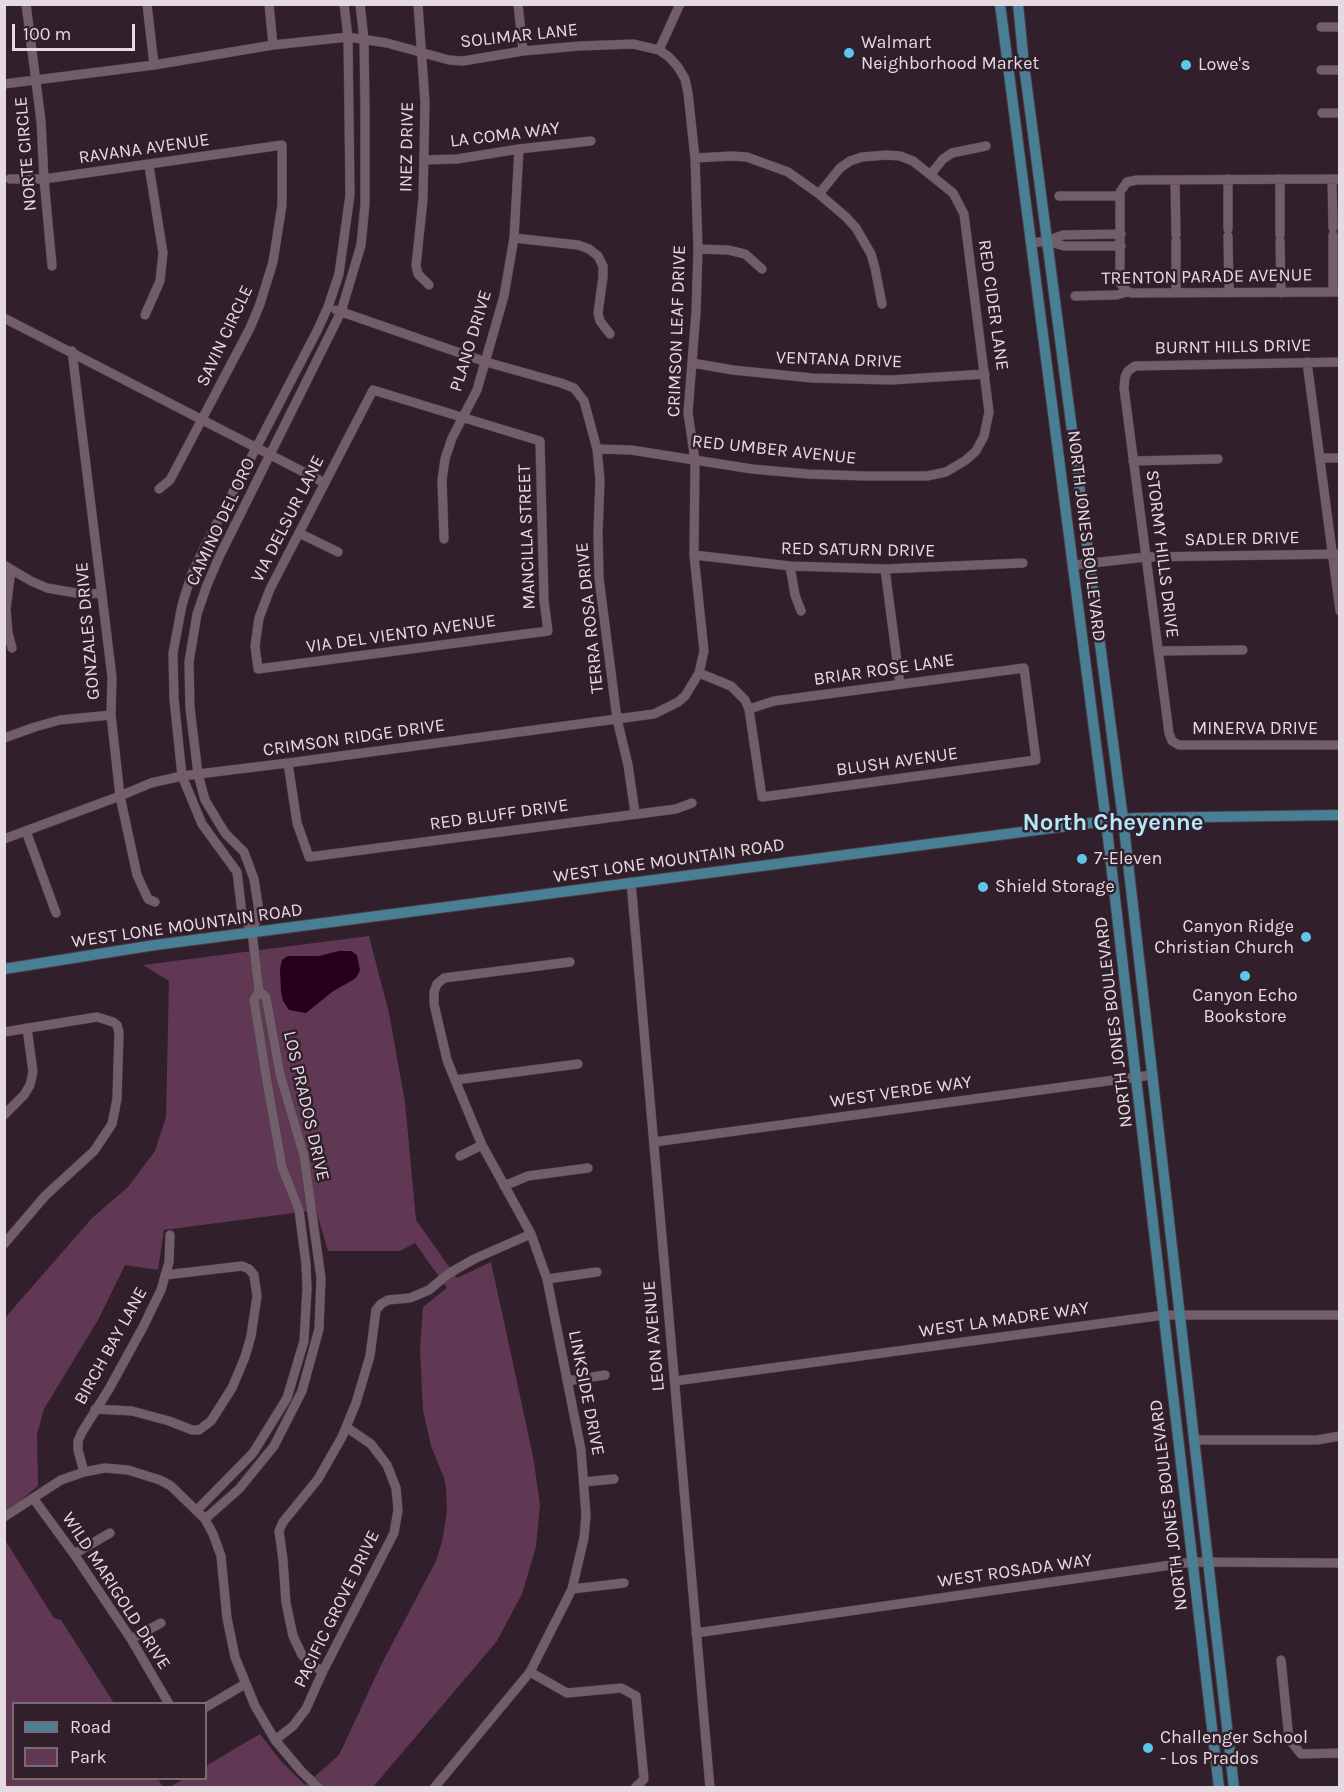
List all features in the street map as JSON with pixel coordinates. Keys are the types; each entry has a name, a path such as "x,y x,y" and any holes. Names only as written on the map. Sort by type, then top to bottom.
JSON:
{"main road":[{"name":"NORTH JONES BOULEVARD","path":"1000,4 1106,820 1219,1788"},
{"name":"NORTH JONES BOULEVARD","path":"1018,4 1024,65 1123,819 1234,1788"},
{"path":"1008,66 1024,65"},
{"name":"WEST LONE MOUNTAIN ROAD","path":"4,969 252,933 1106,820 1340,815"}],"street":[{"name":"NORTE CIRCLE","path":"26,4 41,121 52,266"},
{"path":"147,4 154,65"},
{"path":"269,4 273,45"},
{"name":"CAMINO DEL ORO","path":"252,933 242,914 237,872 202,824 182,776 174,699 173,653 182,605 191,576 328,308 339,274 350,195 348,37 344,4"},
{"name":"CAMINO DEL ORO","path":"252,933 259,911 255,879 244,852 225,833 205,800 198,774 190,708 189,662 198,614 207,585 341,312 361,245 365,204 364,39 360,4"},
{"name":"INEZ DRIVE","path":"418,4 423,54 424,160 416,266 418,274 429,285"},
{"path":"518,4 523,51"},
{"path":"659,50 680,4"},
{"path":"1321,27 1340,27"},
{"name":"SOLIMAR LANE","path":"4,84 154,65 273,45 348,37 387,43 423,54 463,61 523,51 633,44 659,50"},
{"name":"CRIMSON LEAF DRIVE","path":"659,50 678,67 685,79 695,158 698,249 688,413 695,460 694,555 704,651 699,673"},
{"path":"1321,70 1340,70"},
{"path":"1322,113 1340,113"},
{"name":"LA COMA WAY","path":"424,160 457,159 591,141"},
{"name":"RAVANA AVENUE","path":"10,179 44,179 282,146"},
{"name":"SAVIN CIRCLE","path":"159,489 170,480 204,420 260,304 273,262 282,205 282,146"},
{"path":"931,174 943,159 952,153 986,146"},
{"name":"PLANO DRIVE","path":"444,539 442,480 445,459 452,438 477,390 504,297 514,238 519,149"},
{"name":"RED CIDER LANE","path":"819,194 840,168 850,161 886,154 913,161 953,193 964,214 989,412 984,436 976,451"},
{"path":"695,158 732,156 747,158 788,172 819,194 856,228 871,254 882,304"},
{"path":"146,315 160,281 163,253 149,166"},
{"path":"1280,179 1281,293"},
{"path":"1128,292 1120,283 1120,196 1121,188 1127,182 1137,180 1336,179 1333,232 1336,292"},
{"path":"1175,180 1176,293"},
{"path":"1228,180 1229,293"},
{"path":"1059,196 1120,196"},
{"path":"1031,243 1047,241 1063,235 1121,234"},
{"path":"514,238 579,245 598,256 603,266 598,313 600,321 610,334"},
{"path":"1047,241 1064,246 1121,246"},
{"path":"698,249 728,249 745,254 762,269"},
{"name":"TRENTON PARADE AVENUE","path":"1075,296 1116,295 1128,292 1336,292"},
{"path":"328,308 486,362"},
{"path":"4,318 325,483"},
{"name":"GONZALES DRIVE","path":"72,351 112,677 111,715 120,796 137,875 148,899 155,902"},
{"name":"TERRA ROSA DRIVE","path":"486,362 561,382 574,388 584,401 597,449 600,480 599,578 617,719 628,765 635,813"},
{"path":"1307,362 1336,554 1340,611"},
{"name":"BURNT HILLS DRIVE","path":"1128,371 1135,366 1340,362"},
{"name":"VENTANA DRIVE","path":"692,363 812,378 891,380 985,374"},
{"name":"STORMY HILLS DRIVE","path":"1128,371 1124,388 1169,733 1172,741"},
{"name":"VIA DELSUR LANE","path":"258,669 255,645 259,618 270,590 373,390 462,418"},
{"name":"MANCILLA STREET","path":"462,418 540,441 544,601 548,631"},
{"name":"RED UMBER AVENUE","path":"597,449 631,450 808,474 927,476 946,472 976,451"},
{"path":"1320,458 1340,458"},
{"path":"1133,461 1218,459"},
{"path":"299,533 338,552"},
{"name":"SADLER DRIVE","path":"1074,565 1146,557 1336,554"},
{"name":"RED SATURN DRIVE","path":"694,555 790,567 885,569 1023,563"},
{"path":"790,567 795,595 801,610"},
{"path":"12,648 6,609 8,568 31,581 56,590 82,594 102,593"},
{"path":"885,569 900,684"},
{"name":"VIA DEL VIENTO AVENUE","path":"258,669 548,631"},
{"path":"1158,651 1243,650"},
{"name":"BRIAR ROSE LANE","path":"749,709 774,701 1024,668 1036,760"},
{"path":"699,673 731,686 745,700 749,709"},
{"name":"CRIMSON RIDGE DRIVE","path":"4,839 151,783 182,776 654,714 685,696 699,673"},
{"name":"BLUSH AVENUE","path":"749,709 762,797 1036,760"},
{"path":"4,738 60,720 111,715"},
{"name":"MINERVA DRIVE","path":"1172,741 1179,746 1340,745"},
{"name":"RED BLUFF DRIVE","path":"288,763 297,823 309,857 676,808 692,803"},
{"path":"26,831 56,913"},
{"name":"LEON AVENUE","path":"631,882 710,1788"},
{"name":"LOS PRADOS DRIVE","path":"197,1510 231,1477 258,1445 287,1398 304,1341 306,1264 298,1210 282,1167 266,1076 254,1000 259,991 252,933"},
{"name":"LINKSIDE DRIVE","path":"434,1788 530,1672 572,1589 584,1538 584,1482 581,1450 547,1279 531,1234 482,1145 454,1080 434,1004 434,992 437,984 444,978 570,962"},
{"name":"LOS PRADOS DRIVE","path":"206,1520 239,1489 274,1446 302,1391 319,1329 321,1278 304,1156 280,1074 266,997 259,991"},
{"path":"4,1032 97,1017 113,1022 117,1025 119,1032 117,1099 112,1124 94,1151 45,1196 4,1244"},
{"path":"4,1114 24,1095 30,1085 33,1072 27,1028"},
{"path":"454,1080 578,1064"},
{"name":"WEST VERDE WAY","path":"654,1142 1152,1075"},
{"path":"460,1156 482,1145"},
{"path":"504,1186 528,1176 588,1168"},
{"path":"323,1671 302,1655 293,1636 286,1603 284,1560 279,1531 283,1522 318,1479 346,1427 356,1403 369,1356 376,1310 388,1300 410,1298 429,1290 448,1274 474,1259 531,1234"},
{"name":"BIRCH BAY LANE","path":"84,1472 78,1441 109,1389 161,1290 170,1262 170,1235"},
{"path":"95,1409 132,1411 192,1430 199,1430 204,1428 216,1413 232,1388 251,1336 256,1281 249,1269 242,1266 165,1275"},
{"path":"547,1279 597,1272"},
{"name":"WEST LA MADRE WAY","path":"675,1381 1164,1315 1340,1315"},
{"path":"567,1381 605,1375"},
{"name":"PACIFIC GROVE DRIVE","path":"275,1740 293,1726 306,1709 394,1533 398,1510 396,1488 387,1465 371,1444 346,1427"},
{"path":"1194,1440 1317,1440 1340,1436"},
{"path":"4,1517 60,1480 105,1468 128,1470 160,1479 171,1486 206,1520 221,1556 227,1618 235,1657 255,1706 275,1740 319,1788"},
{"path":"584,1482 614,1479"},
{"name":"WILD MARIGOLD DRIVE","path":"33,1498 131,1639 168,1702"},
{"path":"74,1554 110,1533"},
{"name":"WEST ROSADA WAY","path":"696,1633 1192,1562 1340,1563"},
{"path":"572,1589 624,1582"},
{"path":"131,1639 161,1623"},
{"path":"1281,1660 1289,1739 1301,1754 1340,1753"},
{"path":"530,1672 567,1694 621,1688 636,1696 644,1779 637,1786"},
{"path":"207,1706 245,1684"}],"green space":[{"path":"369,936 389,1013 405,1102 416,1220 457,1278 491,1262 533,1456 540,1505 536,1547 522,1594 497,1641 373,1787 169,1787 182,1780 207,1780 207,1765 260,1734 281,1761 305,1785 339,1755 382,1663 436,1561 447,1511 446,1488 431,1446 423,1410 420,1349 423,1307 447,1288 415,1243 400,1251 328,1251 316,1210 164,1230 158,1270 125,1265 98,1320 44,1409 37,1434 38,1486 5,1511 5,1318 92,1218 128,1187 155,1151 166,1117 169,981 143,965"},
{"path":"5,1540 54,1618 61,1620 113,1702 12,1702 12,1780 159,1780 163,1787 5,1787"}],"shaded area":[{"path":"339,951 351,951 357,955 360,970 356,978 332,992 306,1013 289,1010 283,1001 281,992 282,960 288,956 319,956"}],"place":[{"name":"Walmart Neighborhood Market","path":"849,53"},
{"name":"Lowe's","path":"1186,65"},
{"name":"7-Eleven","path":"1082,859"},
{"name":"Shield Storage","path":"983,887"},
{"name":"Canyon Ridge Christian Church","path":"1306,937"},
{"name":"Canyon Echo Bookstore","path":"1245,976"},
{"name":"Challenger School - Los Prados","path":"1148,1748"}],"district":[{"name":"North Cheyenne","path":"1113,823"}]}
